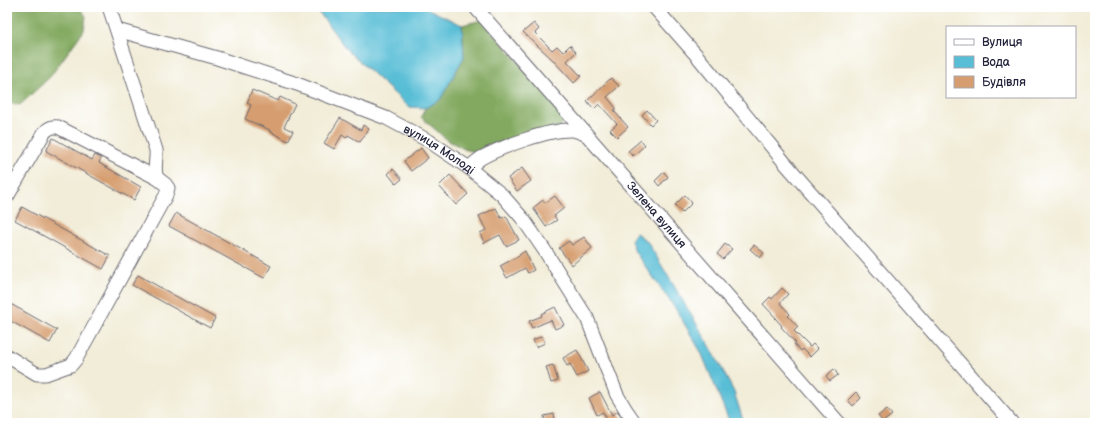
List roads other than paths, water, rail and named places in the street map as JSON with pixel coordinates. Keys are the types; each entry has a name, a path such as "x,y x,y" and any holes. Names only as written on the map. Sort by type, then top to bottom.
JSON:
{"street":[{"path":"109,7 156,150 157,158 155,170 157,178"},
{"name":"Зелена вулиця","path":"475,7 839,423"},
{"path":"654,7 785,163 1012,423"},
{"name":"вулиця Молоді","path":"117,30 217,58 297,84 386,118 429,141 469,168 502,195 523,219 545,251 587,318 617,395 636,423"},
{"path":"7,197 44,133 50,128 54,127 157,178 168,188 166,195 76,360 72,364 52,372 37,374 7,356"},
{"path":"469,168 480,159 493,152 534,137 573,130 587,135"}],"water":[{"path":"315,7 424,7 462,25 464,57 440,100 425,108 409,107 347,50"},
{"path":"636,233 647,241 710,346 734,392 744,423 730,423 701,352 675,308 635,252 631,240"}]}
